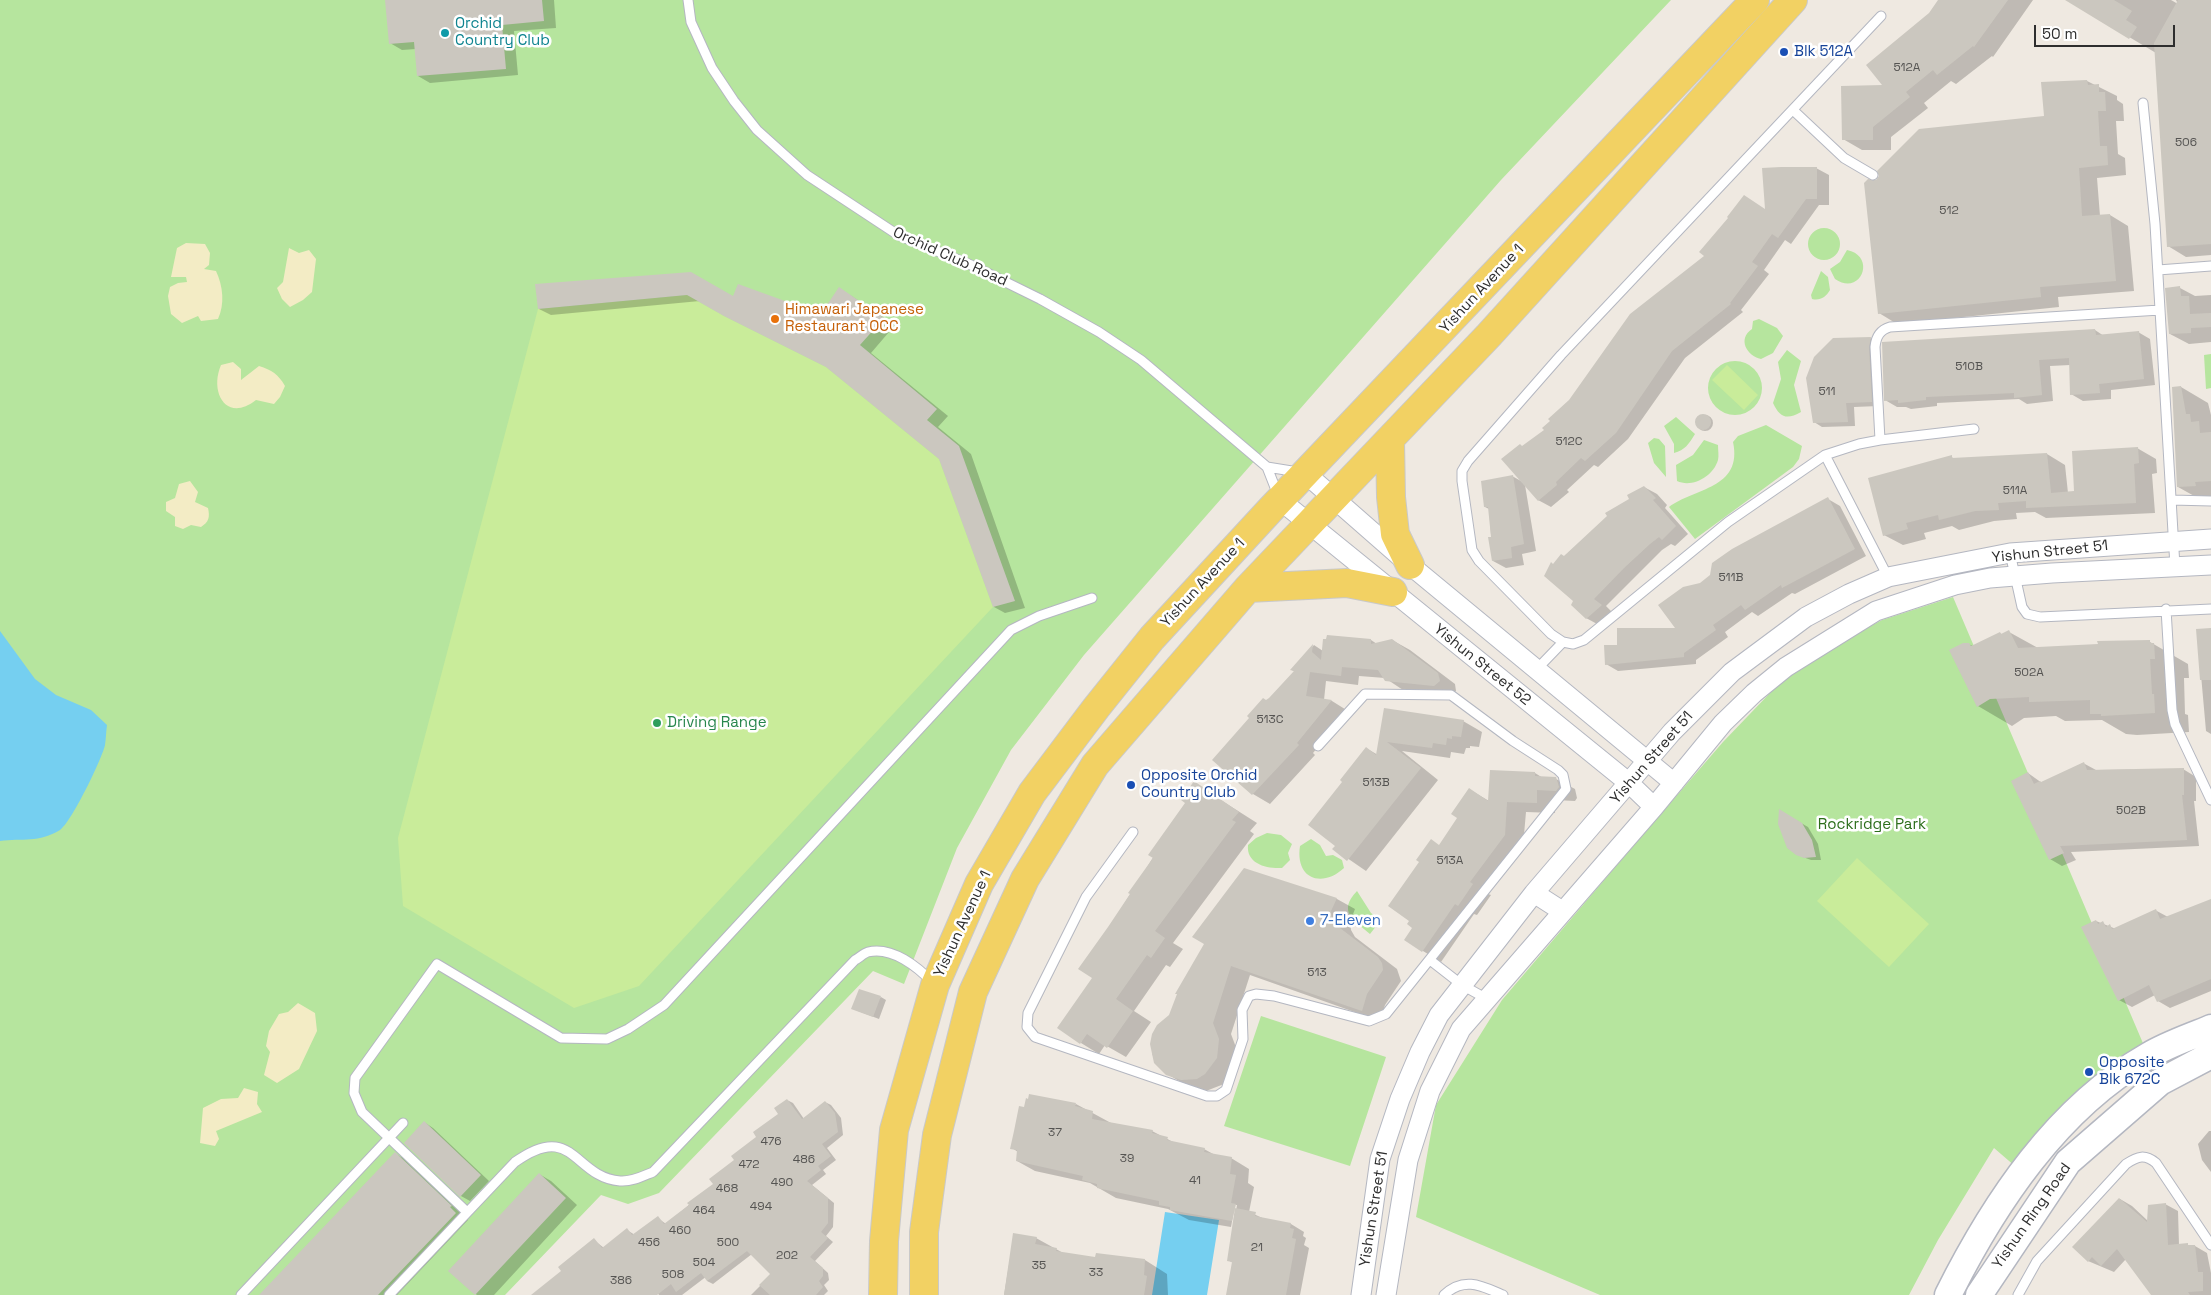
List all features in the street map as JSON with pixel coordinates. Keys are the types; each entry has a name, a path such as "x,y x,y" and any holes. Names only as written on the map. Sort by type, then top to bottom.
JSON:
{"main road":[{"name":"Yishun Avenue 1","path":"883,1295 884,1241 894,1130 935,985 979,884 1032,793 1152,638 1280,500 1755,0"},
{"path":"924,1295 924,1232 937,1135 973,992 1025,878 1095,765 1248,588 1390,441 1793,0"},
{"path":"1390,441 1391,497 1395,534 1410,565"},
{"path":"1248,588 1347,584 1393,592"},
{"name":"Yishun Ring Road","path":"1948,1295 1999,1204 2046,1143 2076,1111 2108,1082 2148,1055 2211,1028"},
{"name":"Yishun Ring Road","path":"1979,1295 2068,1162 2160,1082 2211,1055"}],"street":[{"path":"1306,473 1334,499"},
{"name":"Yishun Street 52","path":"1334,499 1410,565 1674,783"},
{"name":"Orchid Club Road","path":"1280,500 1309,524"},
{"name":"Yishun Street 52","path":"1309,524 1629,783 1654,807"},
{"name":"Yishun Street 51","path":"1361,1295 1380,1159 1400,1098 1439,1015 1534,893 1672,732 1732,672 1806,617 1849,594 1888,577 2010,553 2211,539"},
{"name":"Yishun Street 51","path":"1386,1295 1408,1160 1430,1091 1461,1029 1654,807 1722,723 1754,693 1786,668 1876,611 1955,585 2015,576 2211,565"},
{"path":"1534,893 1562,911"}],"lane":[{"name":"Orchid Club Road","path":"688,0 691,22 712,68 734,101 757,130 807,175 898,235 971,265 1040,299 1099,332 1141,360 1266,467 1280,500"},
{"path":"1881,16 1794,111 1697,210 1561,355 1468,461 1462,470 1472,550 1479,561 1551,634 1563,642 1574,644 1584,640 1612,618 1728,522 1825,455 1858,444 1880,440 1974,429"},
{"path":"2144,102 2154,202 2175,567"},
{"path":"1794,111 1844,158 1873,174"},
{"path":"2158,270 2211,266"},
{"path":"1880,440 1875,347 1878,333 1884,329 1890,327 2160,310"},
{"path":"1825,455 1888,577"},
{"path":"1266,467 1306,473"},
{"path":"2172,500 2211,501"},
{"path":"2010,553 2022,607 2027,614 2040,616 2211,609"},
{"path":"467,1212 362,1112 354,1093 355,1078 437,964 560,1038 607,1039 628,1029 664,1004 1011,630 1039,616 1092,598"},
{"path":"2166,610 2174,724 2211,800"},
{"path":"1536,670 1563,642"},
{"path":"1133,832 1086,897 1028,1014 1027,1026 1034,1037 1208,1096 1217,1096 1226,1090 1243,1039 1242,1010 1249,996 1256,994 1274,996 1369,1020 1386,1014 1566,789 1563,775 1451,695 1365,694 1318,746"},
{"path":"389,1295 514,1162 544,1147 559,1147 606,1177 620,1181 637,1179 653,1172 855,960 867,952 884,952 902,958 920,970 935,985"},
{"path":"1430,960 1462,985 1487,999"},
{"path":"242,1295 403,1123"},
{"path":"2018,1295 2037,1261 2126,1164 2136,1158 2148,1157 2156,1164 2211,1245"},
{"path":"1444,1295 1451,1288 1474,1283 1503,1295"}],"green space":[{"path":"0,0 1671,0 1501,180 1084,655 1011,750 957,848 904,984 873,971 659,1193 628,1204 601,1195 505,1295 0,1295"},
{"path":"1824,228 1836,232 1840,244 1836,256 1824,260 1812,256 1808,244 1812,232"},
{"path":"1847,250 1856,254 1861,260 1863,267 1862,274 1852,283 1844,283 1835,279 1830,269 1840,262"},
{"path":"1821,271 1828,277 1830,290 1822,298 1812,299 1811,295"},
{"name":"Driving Range","path":"687,295 724,316 826,367 939,459 993,607 639,986 574,1008 403,906 398,838 538,309"},
{"path":"1759,319 1777,328 1783,336 1773,353 1761,359 1748,351 1745,342 1745,337 1752,329 1753,321"},
{"path":"1787,350 1801,361 1794,385 1801,412 1788,417 1781,415 1773,403 1781,379 1778,362"},
{"path":"2211,354 2211,388 2206,389 2204,355"},
{"path":"1730,361 1740,361 1750,365 1758,373 1762,388 1758,403 1750,411 1740,415 1730,415 1720,411 1712,403 1708,393 1708,383 1712,373 1720,365"},
{"path":"1727,365 1758,395 1744,410 1712,380"},
{"path":"1676,417 1695,434 1686,446 1674,453 1674,444 1664,426"},
{"path":"1766,425 1802,446 1799,459 1793,467 1695,539 1669,507 1714,485 1724,478 1731,469 1734,458 1733,442 1738,436"},
{"path":"1654,438 1659,439 1665,446 1666,477 1654,463 1648,443"},
{"path":"1704,440 1718,445 1718,458 1712,471 1701,480 1695,482 1683,483 1677,481 1676,465 1693,455"},
{"name":"Rockridge Park","path":"1953,597 2148,1055 2023,1173 1994,1148 1938,1240 1909,1295 1600,1295 1416,1217 1436,1105 1502,1000 1723,742 1771,692 1798,669 1831,647 1882,620"},
{"path":"1267,833 1281,835 1292,844 1288,853 1290,860 1282,868 1264,866 1250,857 1248,845 1256,838"},
{"path":"1311,839 1320,845 1326,856 1333,855 1342,860 1344,868 1327,878 1319,879 1311,877 1306,873 1300,857 1300,846"},
{"path":"1857,858 1929,924 1889,967 1817,901"},
{"path":"1357,891 1371,913 1381,920 1370,934 1354,920 1348,910 1351,898"},
{"path":"1261,1016 1386,1057 1350,1166 1224,1126"}],"sand":[{"path":"186,243 205,244 210,253 209,265 204,269 216,271 220,283 222,307 218,319 201,321 198,316 182,323 171,314 168,296 170,287 178,283 187,282 186,277 171,277 177,248"},
{"path":"289,248 299,253 309,250 316,259 312,292 303,300 290,307 282,299 277,288 283,282"},
{"path":"233,362 241,369 241,380 259,366 271,371 280,378 285,386 274,404 256,400 246,406 237,408 223,402 217,386 218,375 221,365"},
{"path":"190,481 198,492 195,502 208,508 209,517 201,527 191,525 183,529 175,526 175,517 166,511 166,502 175,498 179,484"},
{"path":"298,1003 315,1013 317,1031 299,1069 277,1083 264,1075 270,1052 266,1046 269,1031 279,1014 288,1012"},
{"path":"244,1088 258,1092 257,1104 262,1112 216,1131 219,1139 215,1146 200,1143 203,1108 221,1099 238,1098"}],"water":[{"path":"0,631 35,679 56,695 91,710 107,725 103,752 71,816 60,830 45,837 0,841"},
{"path":"1165,1212 1219,1220 1207,1295 1152,1295"}],"building":[{"name":"Orchid Country Club","path":"385,0 542,0 544,21 502,25 506,69 417,76 414,42 389,44"},
{"path":"1938,0 2008,0 1974,47 1937,75 1933,70 1906,92 1910,97 1873,127 1873,140 1842,140 1841,86 1882,85 1866,65 1929,13"},
{"path":"2065,0 2114,0 2132,11 2126,20 2137,27 2129,39"},
{"path":"2178,0 2211,0 2211,244 2167,247 2154,43"},
{"path":"2087,80 2088,85 2099,84 2099,92 2105,92 2106,111 2098,111 2100,146 2107,146 2108,165 2079,168 2082,216 2110,214 2116,281 2040,287 2041,297 1878,314 1864,183 1868,179 1876,180 1879,176 1877,171 1919,129 2044,116 2041,82"},
{"path":"1817,167 1817,199 1806,199 1778,238 1772,234 1752,262 1758,266 1731,304 1672,351 1616,433 1585,461 1581,458 1556,482 1557,485 1538,501 1501,459 1520,444 1522,446 1544,430 1542,428 1550,421 1548,419 1569,400 1630,314 1704,256 1699,252 1728,218 1744,195 1765,209 1762,168"},
{"path":"691,272 733,296 738,284 821,314 839,287 884,318 860,345 937,409 927,420 959,446 1015,601 993,607 939,459 826,367 724,316 687,295 538,309 535,284"},
{"path":"2180,286 2181,296 2189,296 2190,314 2211,313 2211,327 2191,328 2191,333 2169,334 2165,288"},
{"path":"2095,329 2096,335 2139,331 2144,379 2099,384 2100,393 2070,395 2069,358 2039,360 2042,395 2014,398 2014,393 1926,397 1926,400 1898,403 1898,400 1884,401 1882,342"},
{"path":"1871,337 1869,347 1872,402 1846,403 1848,422 1813,423 1806,378 1814,357 1833,338"},
{"path":"2181,386 2186,414 2190,414 2191,422 2199,421 2200,433 2211,432 2211,481 2195,482 2196,486 2177,487 2172,387"},
{"path":"1703,414 1709,416 1711,422 1709,428 1703,430 1697,428 1695,422 1697,416"},
{"path":"2138,447 2139,463 2134,464 2136,503 2026,508 2026,501 1998,503 1999,510 1975,511 1939,520 1938,515 1906,523 1908,529 1883,536 1868,478 1952,455 1952,458 2047,453 2051,493 2074,491 2072,451"},
{"path":"1513,475 1524,544 1511,547 1512,558 1492,561 1488,537 1491,537 1488,507 1484,507 1481,481"},
{"path":"1644,486 1656,498 1653,500 1676,526 1662,540 1659,537 1650,544 1594,599 1602,605 1586,619 1571,605 1573,601 1544,576 1551,562 1553,564 1561,554 1564,556 1607,516 1605,513 1629,499 1627,495"},
{"path":"1828,497 1855,549 1782,588 1781,585 1745,610 1741,605 1713,625 1716,630 1684,653 1684,657 1605,665 1604,645 1617,645 1617,628 1675,628 1658,605 1683,587 1700,583 1710,575 1712,563 1732,549"},
{"path":"2211,628 2211,680 2200,680 2196,629"},
{"path":"2009,630 2018,648 2098,644 2097,641 2150,640 2150,643 2154,643 2155,659 2150,659 2155,713 2101,716 2101,714 2090,714 2090,700 2029,702 2029,697 1990,699 1977,707 1949,650 1963,643 1969,643 1971,646 2000,632 2001,634"},
{"path":"1327,635 1371,639 1371,644 1392,639 1438,673 1440,681 1434,686 1385,681 1378,670 1342,667 1341,676 1310,672 1306,696 1332,700 1297,743 1299,745 1252,795 1212,760 1249,718 1247,716 1263,698 1266,700 1269,698 1294,671 1290,670 1313,644 1312,652 1321,660 1323,639 1326,639"},
{"path":"1384,708 1464,720 1461,737 1452,736 1452,739 1447,738 1446,745 1433,743 1432,748 1387,742 1421,768 1347,861 1332,849 1335,846 1308,825 1342,782 1340,780 1366,747 1376,755"},
{"path":"2084,762 2087,770 2184,768 2184,795 2182,795 2187,840 2060,846 2064,853 2049,860 2011,781 2028,772 2034,784"},
{"path":"1490,770 1535,772 1535,776 1556,777 1559,787 1556,791 1537,790 1537,803 1507,802 1505,835 1470,882 1473,884 1458,906 1455,904 1422,952 1404,940 1412,928 1407,924 1409,921 1388,906 1419,862 1416,860 1431,839 1439,845 1457,818 1451,814 1469,788 1488,801"},
{"path":"1194,781 1239,812 1232,820 1236,822 1155,931 1165,938 1151,958 1147,955 1116,999 1133,1011 1107,1048 1087,1034 1080,1044 1057,1028 1092,978 1078,969 1153,858 1148,855 1185,803 1181,800"},
{"path":"1779,809 1802,823 1812,840 1816,857 1804,858 1787,848 1778,824"},
{"path":"1244,868 1337,898 1331,911 1332,919 1336,925 1378,957 1382,963 1383,970 1367,994 1362,1011 1231,966 1213,1023 1219,1039 1217,1058 1205,1074 1197,1079 1181,1080 1166,1075 1154,1063 1150,1044 1152,1034 1157,1025 1169,1015 1177,994 1175,994 1204,944 1192,937"},
{"path":"2211,899 2211,979 2157,1002 2149,985 2118,1001 2081,927 2096,920 2098,924 2103,921 2106,927 2110,924 2112,929 2156,909 2160,919"},
{"path":"859,989 881,996 873,1017 851,1009"},
{"path":"1029,1094 1076,1103 1075,1106 1093,1111 1092,1119 1153,1130 1152,1133 1168,1137 1167,1140 1205,1148 1204,1152 1232,1157 1230,1174 1236,1175 1231,1203 1236,1204 1232,1221 1170,1210 1170,1207 1159,1205 1159,1201 1097,1188 1097,1184 1082,1180 1083,1176 1016,1161 1017,1150 1010,1149 1019,1106 1024,1107"},
{"path":"787,1099 802,1119 825,1101 835,1113 838,1132 822,1144 831,1156 818,1166 821,1170 807,1181 828,1198 828,1223 821,1232 828,1238 810,1257 823,1268 823,1276 819,1281 823,1287 816,1295 770,1295 759,1285 770,1274 747,1251 707,1281 701,1273 676,1292 671,1284 657,1295 531,1295 561,1271 558,1267 594,1238 602,1248 627,1228 632,1235 658,1216 664,1224 689,1205 687,1203 713,1184 709,1179 734,1160 731,1156 756,1137 753,1132 778,1114 774,1108"},
{"path":"424,1121 481,1175 460,1197 404,1143"},
{"path":"395,1152 452,1206 450,1207 456,1213 378,1295 259,1295"},
{"path":"539,1173 566,1198 475,1295 448,1271"},
{"path":"2119,1198 2147,1222 2148,1205 2166,1203 2168,1245 2188,1243 2188,1245 2195,1245 2198,1272 2203,1272 2203,1291 2188,1292 2190,1295 2151,1295 2117,1249 2101,1266 2092,1257 2088,1262 2072,1247"},
{"path":"1235,1208 1256,1212 1255,1216 1291,1223 1290,1228 1294,1229 1292,1238 1296,1239 1286,1295 1226,1295 1232,1262 1227,1261"},
{"path":"1013,1233 1037,1237 1035,1244 1057,1248 1056,1251 1095,1257 1096,1253 1145,1259 1144,1275 1147,1276 1144,1295 1004,1295"}],"place":[{"name":"Orchid Country Club","path":"445,33"},
{"name":"Blk 512A","path":"1784,52"},
{"name":"Himawari Japanese Restaurant OCC","path":"775,319"},
{"name":"Driving Range","path":"657,723"},
{"name":"Opposite Orchid Country Club","path":"1131,785"},
{"name":"7-Eleven","path":"1310,921"},
{"name":"Opposite Blk 672C","path":"2089,1072"}]}
